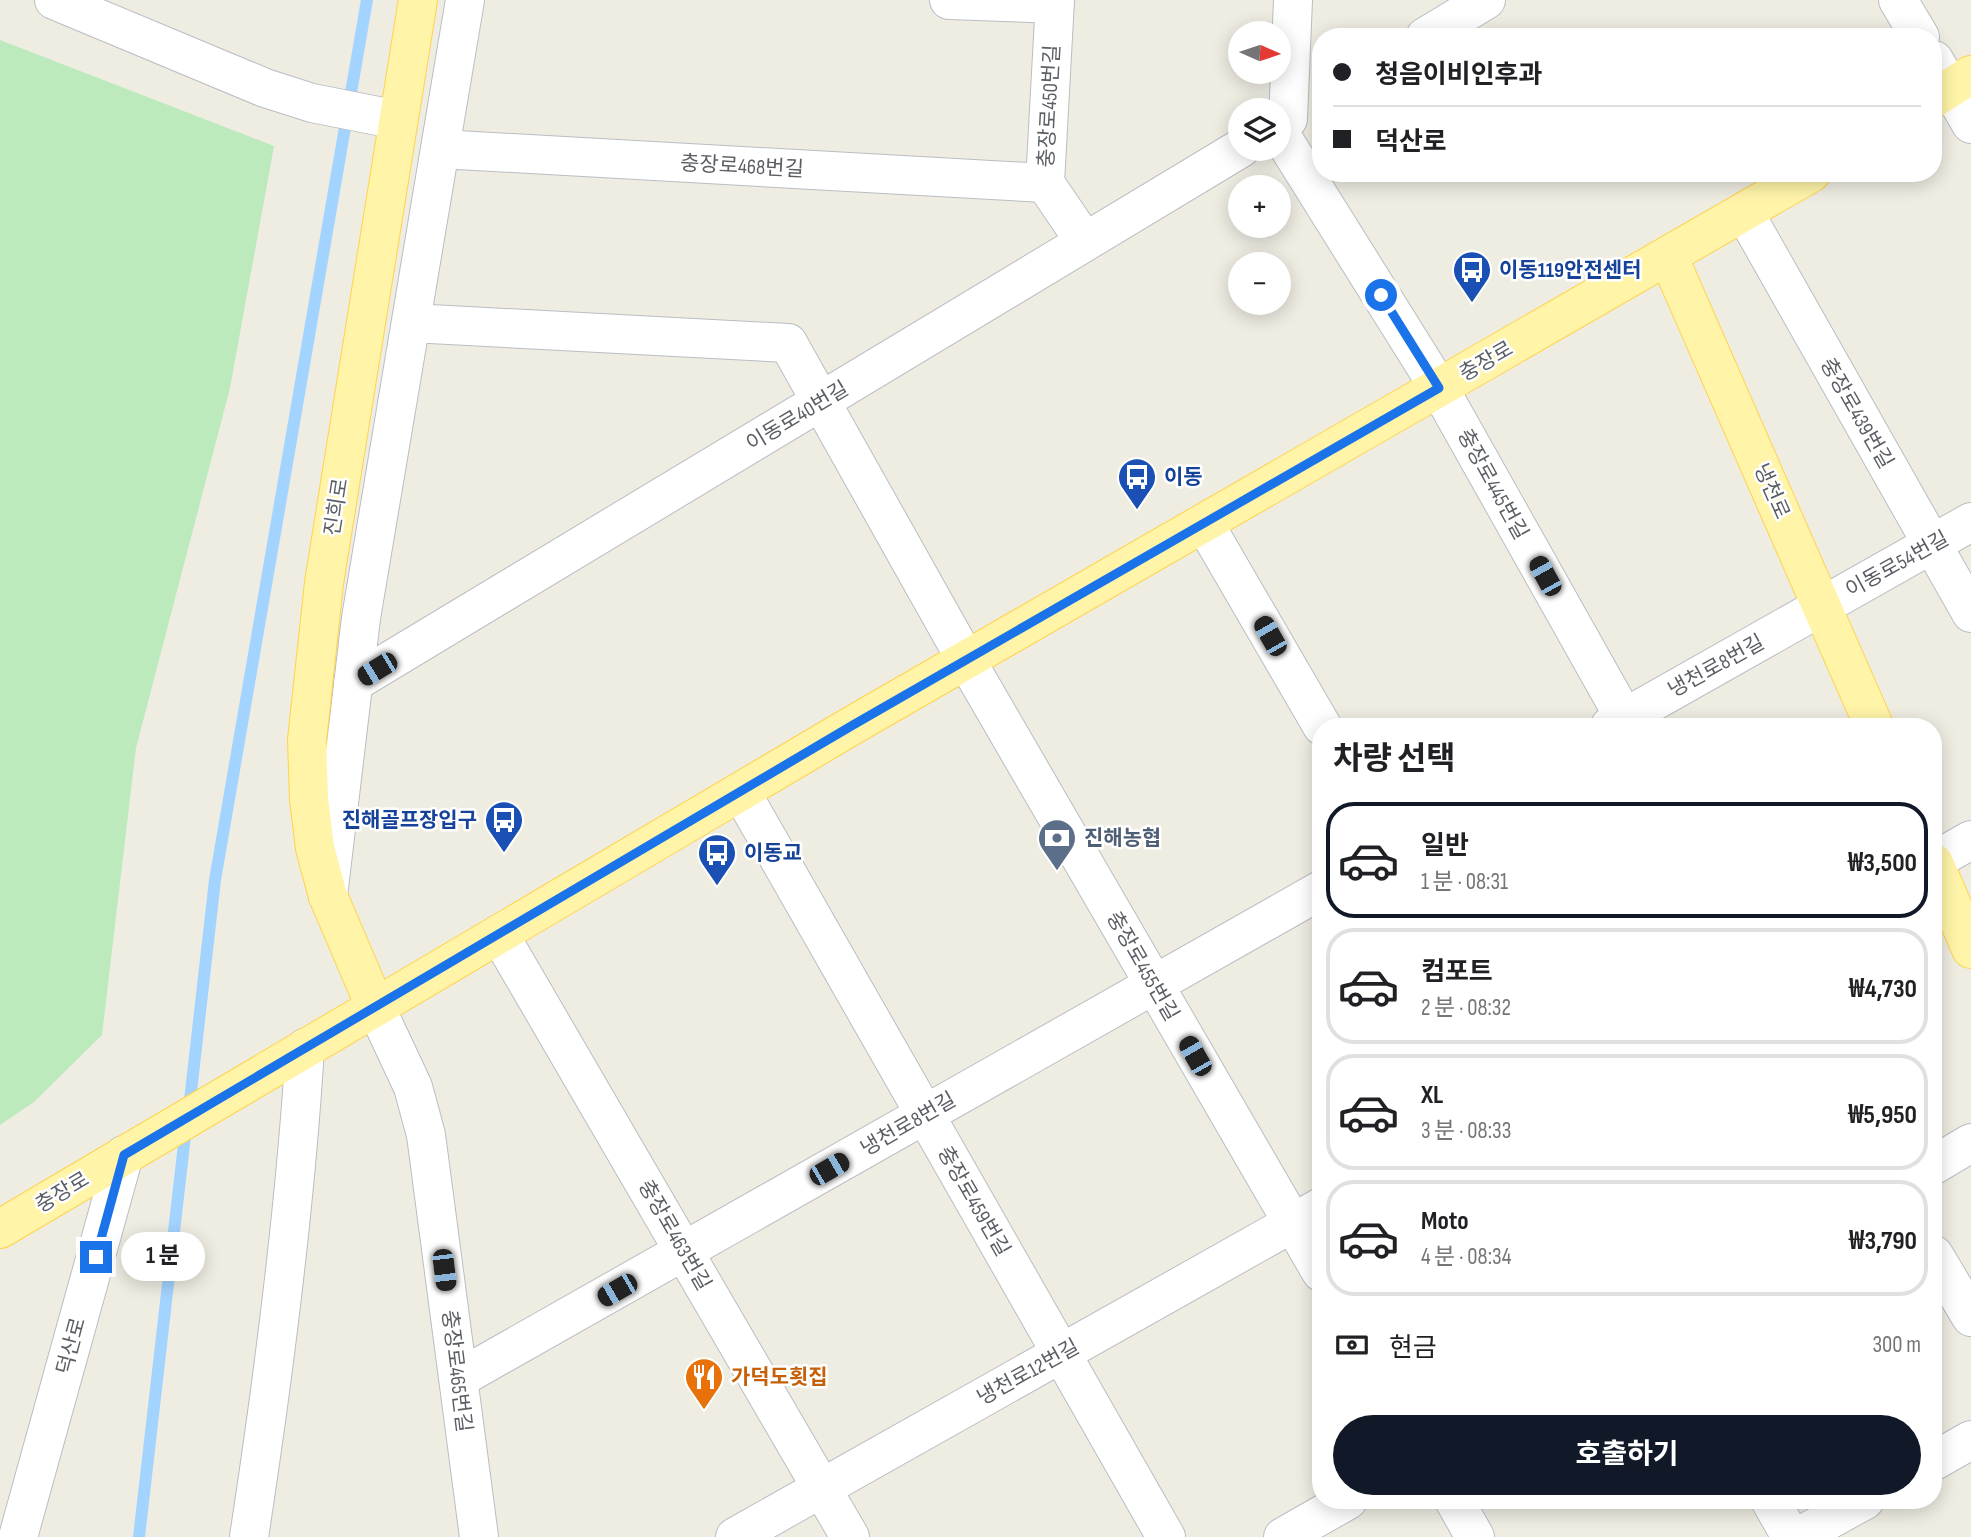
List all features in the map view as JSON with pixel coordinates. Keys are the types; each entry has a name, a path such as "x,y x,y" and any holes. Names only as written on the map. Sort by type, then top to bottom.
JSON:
{"main road":[{"name":"진희로","path":"375,1006 328,896 315,848 309,799 307,740 324,583 387,118 418,0"},
{"name":"충장로","path":"0,1229 966,660 1796,182"},
{"name":"냉천로","path":"1668,256 1871,718"},
{"path":"1942,881 1971,950"}],"street":[{"path":"54,0 265,88 312,103 387,118"},
{"path":"328,896 363,604 465,0"},
{"path":"950,0 1055,2"},
{"path":"1284,98 1293,0"},
{"path":"1439,28 1486,0"},
{"path":"1898,0 1915,28"},
{"name":"충장로450번길","path":"1055,2 1045,183 1085,242"},
{"path":"1947,80 1971,124"},
{"path":"1291,119 1312,105"},
{"name":"충장로445번길","path":"1291,140 1312,175"},
{"name":"충장로468번길","path":"440,149 1045,183"},
{"name":"이동로40번길","path":"354,683 1228,156"},
{"name":"충장로445번길","path":"1316,182 1439,388 1618,718"},
{"name":"충장로439번길","path":"1744,212 1971,613"},
{"path":"411,323 788,343 819,402"},
{"name":"충장로455번길","path":"819,402 1154,985 1307,1215 1312,1235"},
{"name":"이동로54번길","path":"1822,606 1971,522"},
{"path":"1204,523 1317,718"},
{"name":"냉천로8번길","path":"1631,718 1822,606"},
{"name":"충장로459번길","path":"741,792 1166,1537"},
{"path":"1942,857 1971,840"},
{"name":"냉천로8번길","path":"458,1379 1312,895"},
{"name":"충장로463번길","path":"499,933 850,1537"},
{"name":"충장로465번길","path":"375,1006 413,1087 426,1135 479,1537"},
{"path":"249,1537 272,1388 298,1168 297,1052"},
{"path":"1942,1160 1971,1143"},
{"name":"덕산로","path":"19,1537 124,1155"},
{"name":"냉천로12번길","path":"735,1537 1307,1215"},
{"path":"1942,1268 1971,1317"},
{"path":"1942,1456 1971,1440"},
{"path":"1283,1537 1332,1509"},
{"path":"1459,1509 1475,1537"},
{"path":"1775,1509 1791,1537"},
{"path":"1798,1537 1849,1509"}],"green space":[{"path":"0,40 274,146 230,388 136,748 102,1035 34,1102 0,1125"}],"waterway":[{"path":"189,1109 215,880 367,0"},
{"path":"139,1537 186,1127"}],"place":[{"name":"이동119안전센터","path":"1472,304"},
{"name":"이동","path":"1137,511"},
{"name":"진해골프장입구","path":"504,854"},
{"name":"진해농협","path":"1057,872"},
{"name":"이동교","path":"717,887"},
{"name":"가덕도횟집","path":"704,1411"}],"route":[{"path":"96,1257 124,1155 853,725 1439,388 1381,295"}]}
